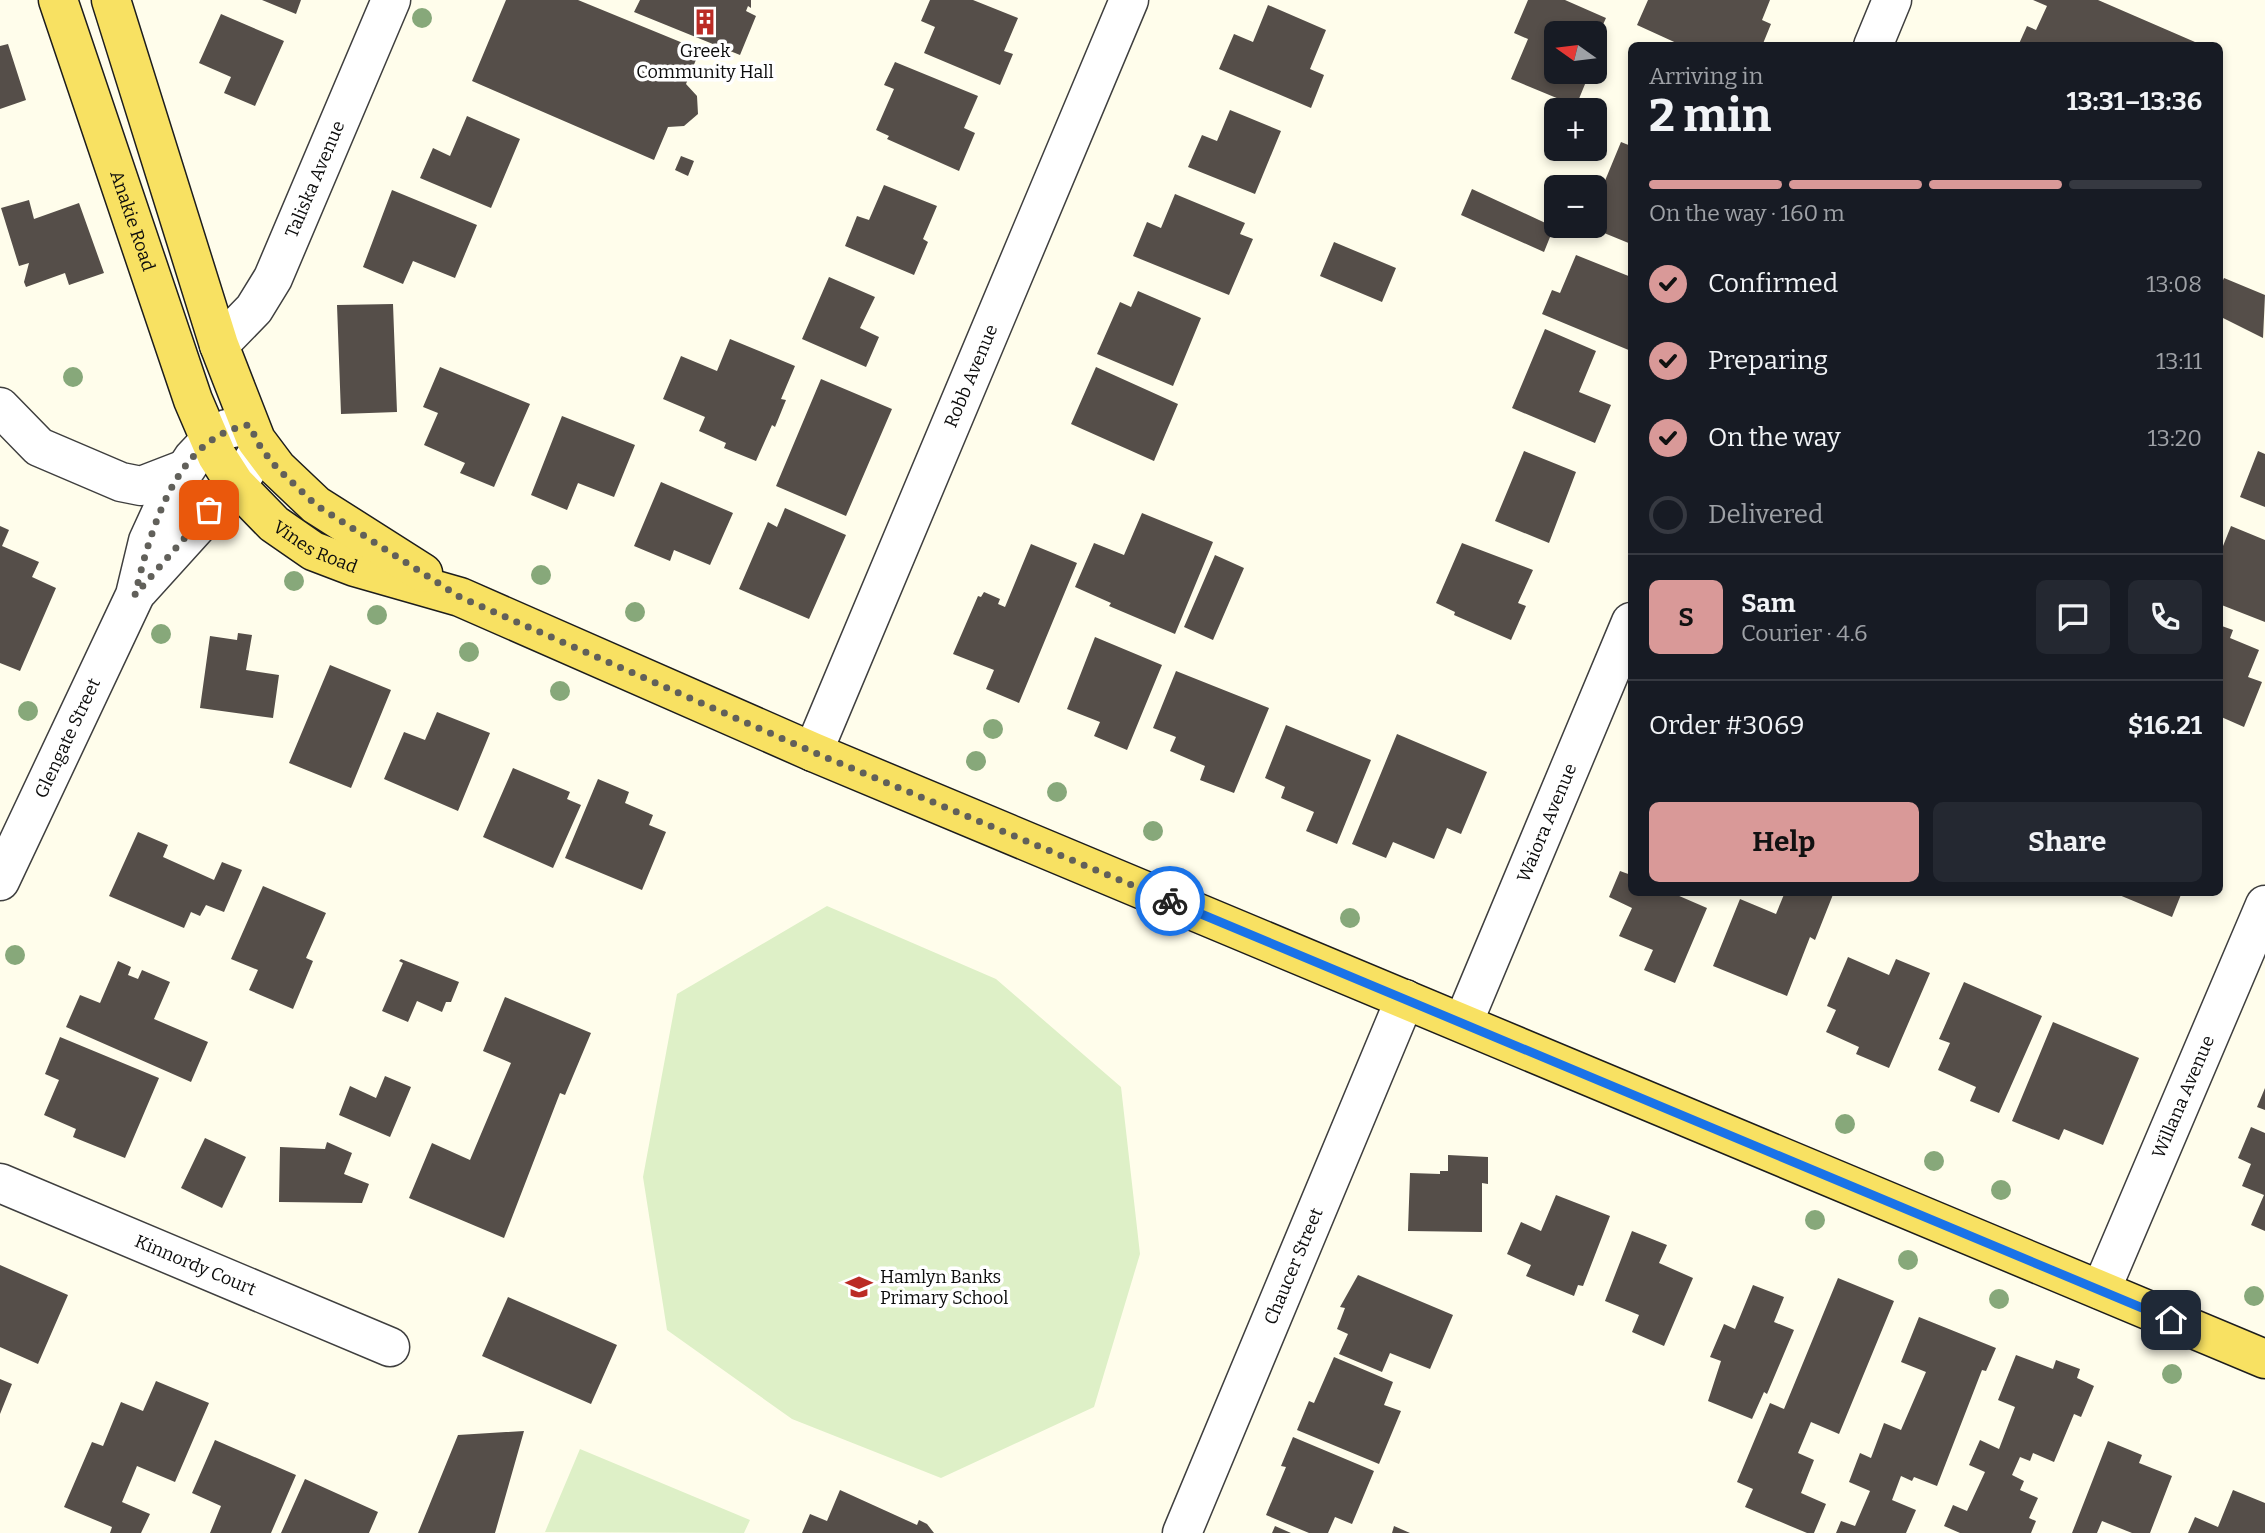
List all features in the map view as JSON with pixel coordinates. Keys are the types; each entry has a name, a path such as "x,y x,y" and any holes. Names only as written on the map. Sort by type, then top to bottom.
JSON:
{"main road":[{"name":"Anakie Road","path":"58,0 193,400 211,440"},
{"path":"111,0 219,345 255,436"},
{"name":"Vines Road","path":"255,436 290,481 316,505 460,597"},
{"name":"Vines Road","path":"211,440 235,484 274,524 313,551 355,567 460,597 813,752 2265,1359"}],"street":[{"name":"Taliska Avenue","path":"219,345 254,309 273,278 391,0"},
{"name":"Robb Avenue","path":"813,752 1129,0"},
{"path":"1875,42 1892,0"},
{"path":"0,407 39,447 129,485 147,485 185,469"},
{"name":"Glengate Street","path":"0,881 135,595 151,533 185,469 211,440 227,429 255,436 235,484 135,595"},
{"name":"Waiora Avenue","path":"1462,1023 1628,629"},
{"name":"Willana Avenue","path":"2101,1290 2265,905"},
{"name":"Chaucer Street","path":"1182,1533 1405,999"},
{"name":"Kinnordy Court","path":"0,1183 390,1347"}],"green space":[{"path":"827,906 996,979 1121,1087 1140,1254 1094,1407 941,1478 792,1419 667,1330 643,1177 677,994"},
{"path":"580,1449 750,1520 744,1533 545,1532"}],"building":[{"path":"262,0 301,0 296,14"},
{"path":"506,0 578,0 700,50 686,84 697,96 698,114 684,126 668,127 654,160 472,81"},
{"name":"Greek Community Hall","path":"640,0 751,0 751,8 748,6 746,11 756,16 740,55 634,12"},
{"path":"930,0 973,0 1018,18 1004,51 1013,54 1000,85 924,53 935,27 921,21"},
{"path":"1528,0 1565,0 1606,18 1605,21 1544,21 1544,84 1585,84 1579,98 1557,98 1511,79 1528,39 1514,33"},
{"path":"1648,0 1770,0 1762,20 1771,24 1764,42 1674,42 1637,25"},
{"path":"2033,0 2098,0 2195,42 2020,42 2027,26 2036,30 2047,6"},
{"path":"1268,5 1326,30 1310,69 1324,75 1311,108 1219,69 1234,34 1253,42"},
{"path":"221,14 284,41 255,106 224,93 231,77 199,63"},
{"path":"8,44 26,100 0,109 0,46"},
{"path":"895,62 978,96 964,128 975,133 959,171 887,139 889,136 876,130 894,89 884,85"},
{"path":"1230,110 1281,131 1255,194 1188,167 1202,135 1217,141"},
{"path":"467,116 520,139 491,208 420,178 433,148 450,156"},
{"path":"1621,142 1628,145 1628,243 1607,234 1607,176"},
{"path":"681,156 694,161 688,176 675,170"},
{"path":"884,185 937,206 923,239 928,242 914,275 845,246 857,216 869,220"},
{"path":"1472,189 1544,222 1544,238 1550,238 1544,252 1461,215"},
{"path":"392,190 477,225 455,278 413,261 403,284 363,267"},
{"path":"1175,194 1245,223 1240,234 1253,239 1229,295 1133,256 1147,222 1161,228"},
{"path":"29,200 34,219 79,203 104,273 69,285 65,273 26,287 24,282 29,263 19,266 1,208"},
{"path":"1334,242 1396,268 1382,302 1320,276"},
{"path":"1576,255 1628,276 1628,350 1542,314 1552,290 1560,293"},
{"path":"829,277 875,297 860,328 879,337 866,367 802,339"},
{"path":"2224,278 2265,295 2263,338 2223,318"},
{"path":"1138,291 1201,318 1173,386 1097,354 1120,302 1131,307"},
{"path":"393,304 397,412 341,414 337,305"},
{"path":"1545,329 1596,351 1579,392 1611,405 1595,443 1512,408"},
{"path":"730,339 795,366 781,399 786,400 775,427 772,425 756,461 724,448 726,443 699,431 705,417 663,399 681,356 717,371"},
{"path":"440,367 530,404 494,487 460,473 465,463 424,445 438,413 423,407"},
{"path":"1096,367 1178,404 1154,461 1071,424"},
{"path":"821,379 892,409 846,516 776,486"},
{"path":"562,416 635,445 614,497 578,483 567,510 531,495"},
{"path":"1524,451 1576,472 1549,543 1495,521"},
{"path":"2258,451 2265,454 2265,507 2240,497"},
{"path":"661,482 733,513 710,565 674,550 670,561 634,546"},
{"path":"785,508 846,535 809,619 739,589 768,522 777,527"},
{"path":"1142,513 1213,542 1175,634 1109,606 1111,603 1075,587 1094,543 1124,555"},
{"path":"0,526 9,530 2,546 39,562 32,577 56,588 20,671 0,663"},
{"path":"2231,526 2265,540 2265,622 2223,606 2223,546"},
{"path":"1462,543 1533,570 1518,603 1526,606 1511,640 1454,615 1455,612 1436,603"},
{"path":"1031,544 1077,563 1019,703 986,689 994,670 953,654 978,596 981,597 984,592 1000,599 998,604 1005,607"},
{"path":"1215,555 1244,568 1213,640 1184,627"},
{"path":"2223,626 2233,630 2230,638 2259,650 2248,677 2262,682 2244,727 2223,718"},
{"path":"238,633 252,635 246,670 279,675 273,718 200,708 210,636 237,640"},
{"path":"1095,637 1162,665 1127,750 1094,736 1100,722 1067,709"},
{"path":"330,665 391,690 351,788 289,763"},
{"path":"1176,671 1269,708 1234,793 1200,780 1205,766 1170,751 1176,737 1153,728"},
{"path":"437,712 490,733 458,811 384,779 404,732 425,740"},
{"path":"1286,725 1371,760 1337,844 1306,831 1314,812 1281,798 1285,787 1265,778"},
{"path":"1397,734 1487,772 1461,834 1447,828 1434,859 1393,842 1386,858 1352,844"},
{"path":"513,768 570,792 567,799 581,805 553,868 483,837"},
{"path":"598,779 629,792 625,803 653,815 649,825 666,832 642,890 565,858"},
{"path":"138,832 168,845 163,857 214,880 222,862 242,870 224,912 206,905 200,916 191,912 184,928 109,896"},
{"path":"1620,871 1628,874 1628,896 1679,896 1707,908 1675,983 1644,970 1653,950 1619,936 1632,908 1609,897"},
{"path":"263,886 326,913 306,958 313,961 293,1009 249,990 258,970 231,959"},
{"path":"1783,896 1832,896 1815,940 1810,937 1787,996 1713,966 1740,899 1776,914"},
{"path":"2122,896 2180,896 2172,917"},
{"path":"1848,957 1889,975 1896,959 1930,973 1889,1068 1856,1054 1859,1047 1826,1032 1836,1010 1827,1006"},
{"path":"401,959 459,982 451,1002 446,1002 442,1012 417,1001 408,1022 382,1011 403,963 399,961"},
{"path":"118,961 131,967 128,975 138,979 142,970 170,982 154,1019 208,1042 191,1082 66,1027 80,995 100,1003"},
{"path":"1964,982 2042,1016 1999,1113 1970,1101 1976,1087 1938,1070 1950,1043 1939,1039"},
{"path":"505,997 591,1033 565,1095 560,1093 504,1238 409,1198 432,1143 470,1160 511,1063 483,1051"},
{"path":"2053,1022 2139,1058 2103,1145 2064,1129 2059,1140 2012,1121"},
{"path":"60,1037 159,1078 125,1158 73,1137 76,1129 44,1115 59,1080 45,1074"},
{"path":"385,1076 411,1087 390,1137 339,1115 350,1086 376,1098"},
{"path":"2265,1088 2265,1110 2257,1107"},
{"path":"2251,1127 2265,1133 2265,1231 2251,1225 2264,1195 2242,1186 2251,1164 2238,1158"},
{"path":"205,1138 246,1157 222,1208 181,1188"},
{"path":"327,1142 352,1153 344,1174 369,1184 362,1203 279,1202 280,1147 325,1149"},
{"path":"1448,1155 1488,1157 1488,1184 1482,1183 1482,1232 1408,1231 1410,1173 1440,1174 1440,1171 1448,1171"},
{"path":"1556,1195 1610,1216 1583,1286 1578,1285 1574,1296 1526,1276 1531,1265 1507,1254 1521,1222 1541,1231"},
{"path":"1632,1231 1667,1245 1659,1263 1693,1278 1664,1346 1632,1332 1639,1315 1605,1301"},
{"path":"0,1265 68,1295 38,1364 0,1347"},
{"path":"1358,1275 1453,1315 1430,1369 1390,1353 1382,1372 1339,1354 1348,1334 1337,1329 1345,1308 1340,1307"},
{"path":"1838,1278 1894,1301 1839,1434 1811,1422 1798,1453 1814,1460 1801,1493 1826,1504 1814,1533 1807,1533 1745,1507 1753,1489 1737,1482 1770,1403 1784,1409"},
{"path":"1753,1285 1784,1297 1774,1322 1794,1330 1767,1394 1764,1392 1752,1419 1708,1401 1721,1361 1710,1357 1724,1324 1735,1329"},
{"path":"508,1297 617,1345 591,1404 482,1356"},
{"path":"1919,1317 1996,1348 1986,1371 1982,1370 1937,1486 1914,1477 1912,1481 1901,1476 1892,1500 1916,1510 1906,1533 1836,1533 1841,1521 1855,1526 1870,1491 1849,1482 1860,1453 1871,1458 1884,1423 1901,1430 1926,1372 1901,1362"},
{"path":"2016,1355 2053,1369 2056,1360 2080,1369 2077,1378 2094,1386 2081,1417 2074,1414 2054,1462 2033,1453 2030,1461 2020,1457 2012,1475 2024,1481 2020,1490 2038,1498 2029,1518 2036,1521 2031,1533 1960,1533 1944,1526 1953,1505 1967,1511 1985,1472 1969,1465 1980,1440 1999,1449 2015,1407 1998,1400"},
{"path":"1334,1357 1393,1382 1384,1405 1401,1411 1379,1464 1297,1430 1309,1401 1314,1403"},
{"path":"0,1379 12,1384 0,1414"},
{"path":"156,1381 209,1403 175,1482 137,1466 122,1502 150,1514 141,1533 110,1533 112,1527 64,1507 92,1442 103,1446 121,1402 143,1411"},
{"path":"524,1431 495,1533 418,1533 458,1435"},
{"path":"1293,1437 1374,1471 1352,1524 1335,1517 1328,1533 1309,1533 1266,1515 1286,1467 1281,1466"},
{"path":"215,1440 296,1475 271,1533 210,1533 221,1506 192,1493"},
{"path":"2108,1441 2142,1455 2139,1463 2172,1476 2150,1533 2132,1533 2102,1521 2097,1533 2072,1533"},
{"path":"305,1479 378,1512 369,1533 281,1533"},
{"path":"840,1490 917,1525 919,1520 927,1524 934,1533 802,1533 810,1514 827,1521"},
{"path":"2233,1490 2265,1503 2265,1533 2188,1533 2195,1517 2218,1527"},
{"path":"1275,1526 1291,1533 1272,1533"},
{"path":"1394,1526 1410,1533 1392,1533"}],"way so far":[{"path":"209,510 135,595 151,533 185,469 218,434 227,429 249,425 261,448 300,492 330,515 460,597 813,752 1170,901"}],"place":[{"name":"Greek Community Hall","path":"705,22"},
{"name":"Hamlyn Banks Primary School","path":"859,1287"}],"route":[{"path":"1170,901 2171,1320"}]}
